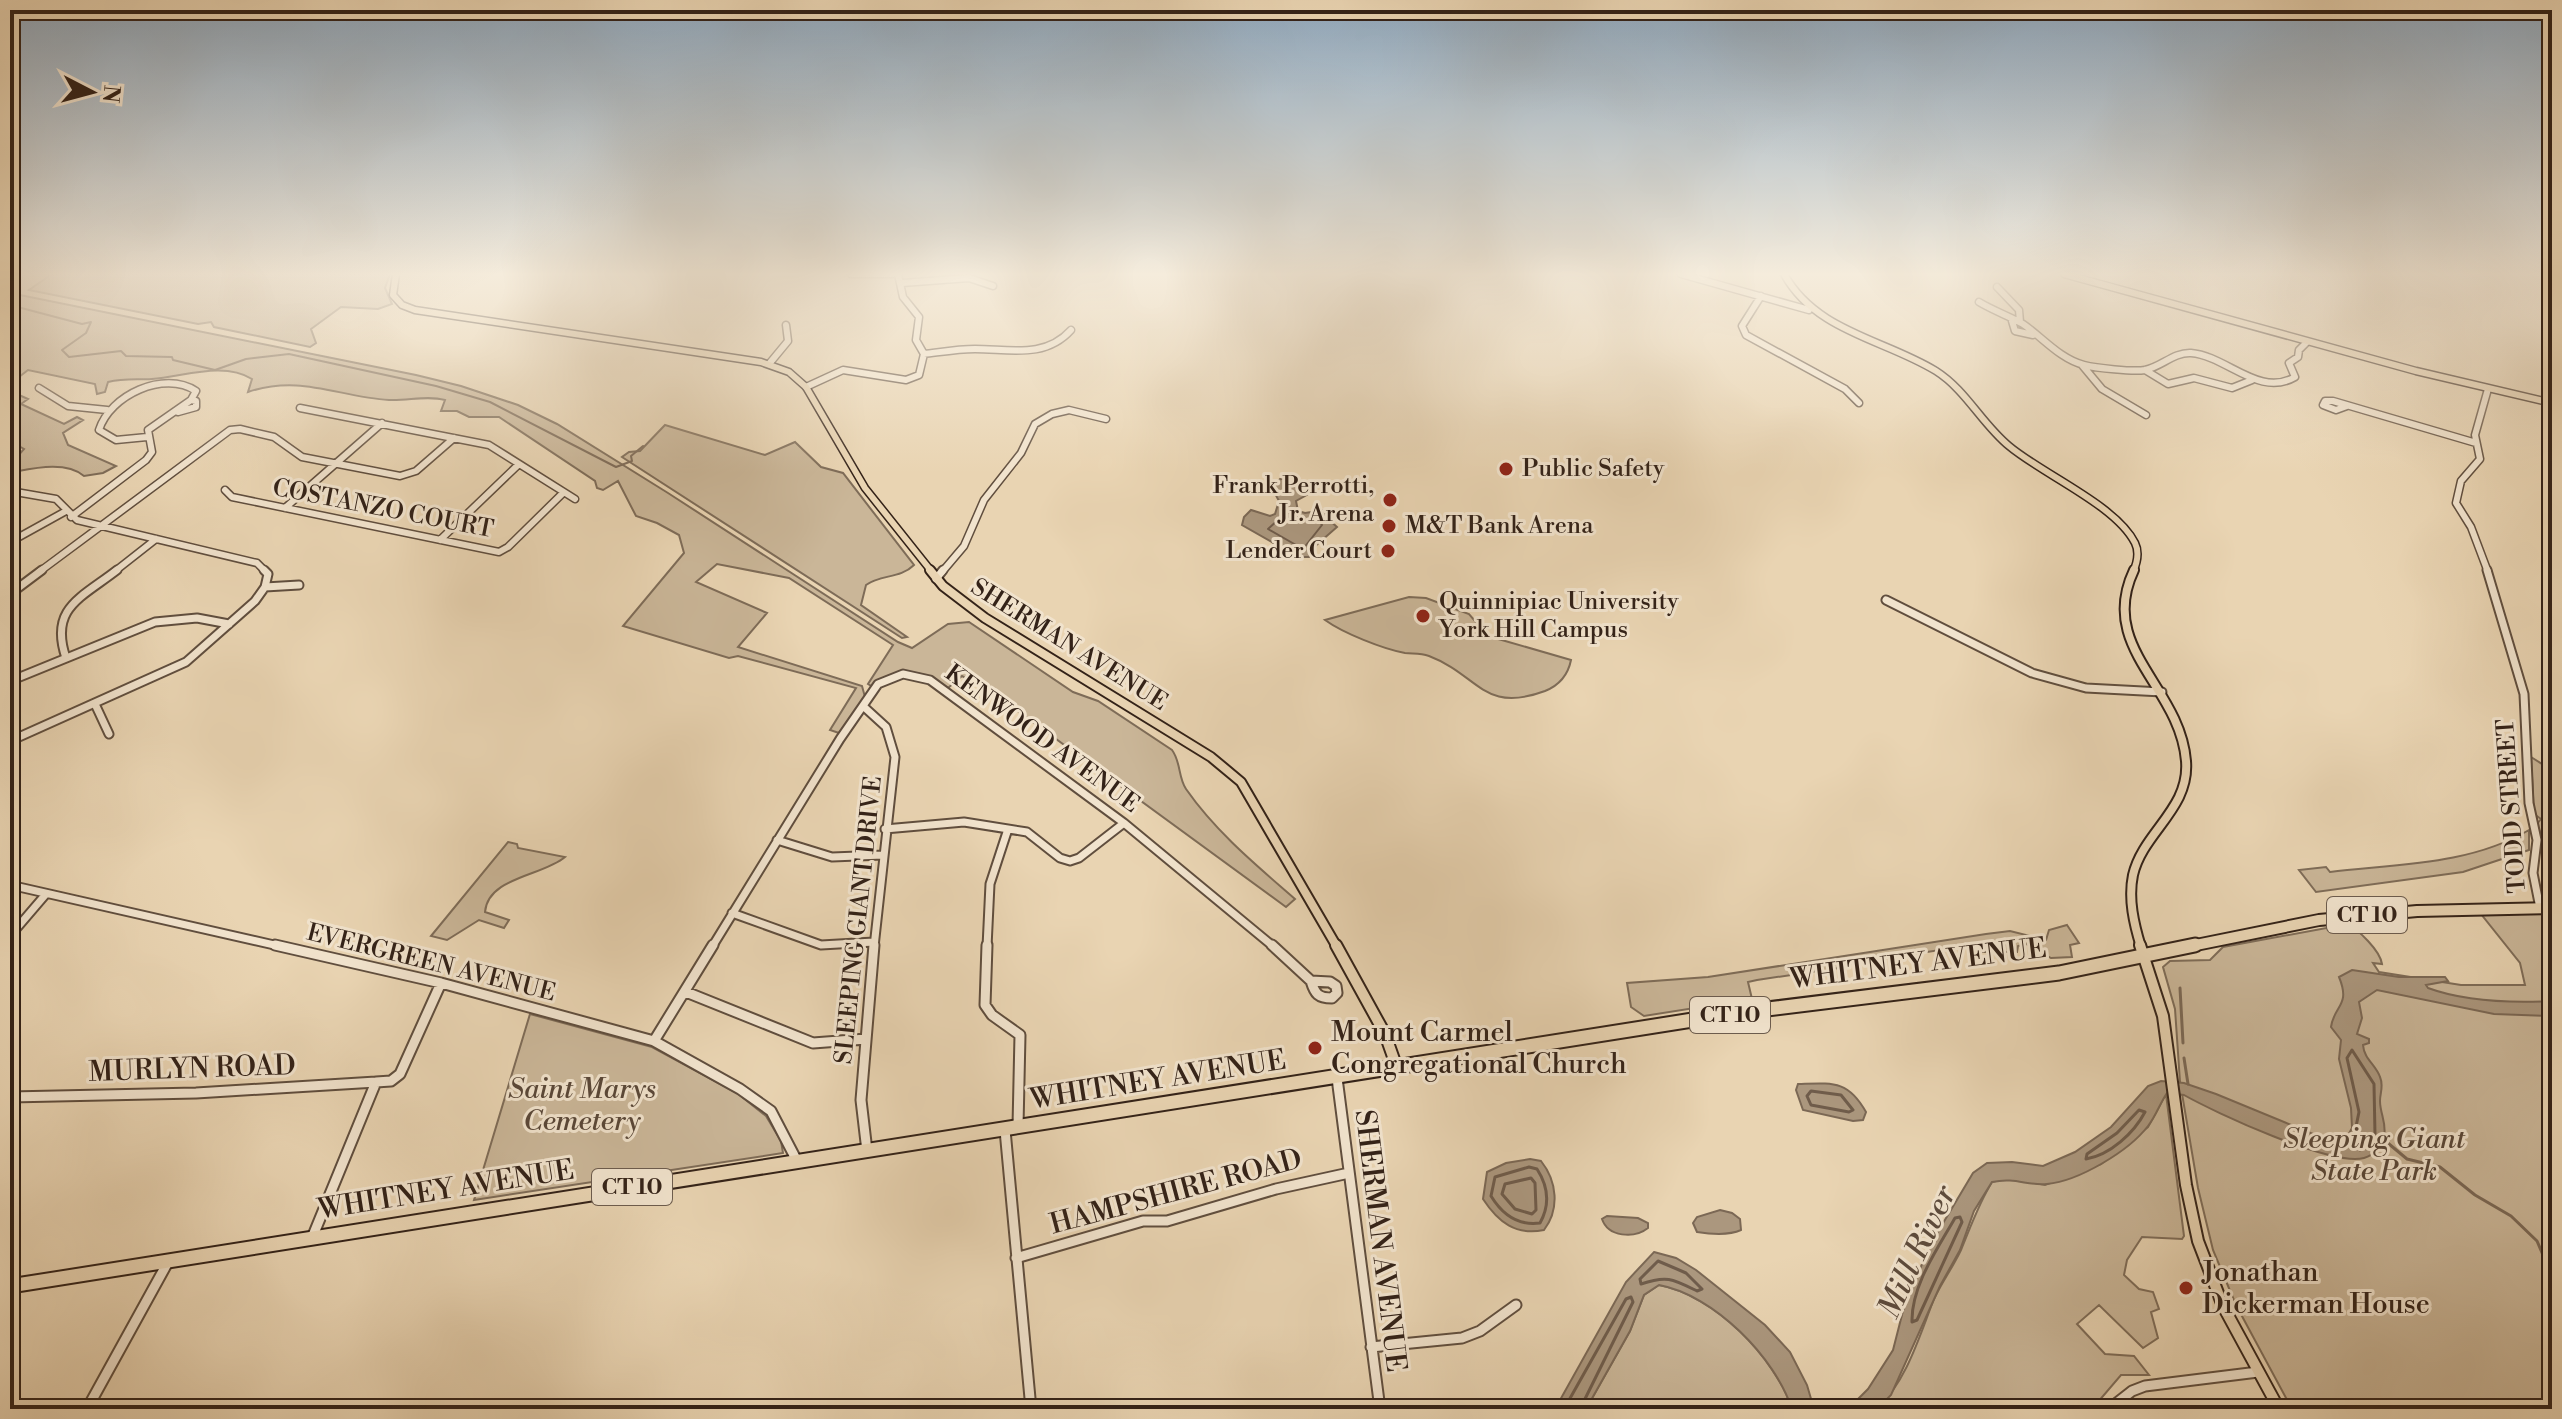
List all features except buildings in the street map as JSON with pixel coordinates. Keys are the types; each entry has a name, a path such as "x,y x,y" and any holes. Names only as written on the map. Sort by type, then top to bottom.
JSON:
{"highway":[{"name":"WHITNEY AVENUE","path":"10,1286 1743,1012 2059,973 2319,920 2426,911 2546,908"}],"main road":[{"name":"SHERMAN AVENUE","path":"610,340 769,364 795,375 806,387 865,488 936,579 985,618 1223,765 1251,796 1385,1034 1397,1068"},
{"path":"1877,340 1944,377 2010,446 2080,495 2130,535 2136,545 2138,560 2125,589 2123,611 2134,653 2174,715 2187,768 2181,794 2141,853 2134,869 2131,906 2164,1021 2199,1246 2213,1283 2279,1409"},
{"path":"2300,340 2552,403"}],"street":[{"path":"769,364 788,340"},
{"path":"806,387 843,370 914,379 920,372 924,354 916,340"},
{"path":"924,354 970,348 1024,351 1059,340"},
{"path":"1756,340 1845,389 1859,403"},
{"path":"2042,340 2082,365 2145,370 2168,384 2194,378 2232,388 2252,380 2293,380 2295,375 2288,366 2307,342"},
{"path":"2293,340 2299,350"},
{"path":"2145,370 2181,354 2191,353 2218,359 2252,380"},
{"path":"2082,365 2087,375 2114,399 2146,415"},
{"path":"10,542 38,524 69,514 146,460 152,452 148,430 191,400 196,391 190,384 176,381 138,392 107,410 99,421 99,430 105,436 126,442 147,437"},
{"path":"39,388 68,406 107,410"},
{"name":"TODD STREET","path":"2488,389 2476,430 2478,463 2461,481 2456,503 2475,536 2496,595 2525,703 2528,794 2537,840 2533,873 2546,908"},
{"path":"2347,406 2476,443"},
{"path":"300,408 489,445 575,499"},
{"path":"936,579 964,546 984,500 1021,453 1035,424 1052,414 1069,410 1106,419"},
{"path":"285,508 382,423"},
{"path":"10,594 230,430 274,437 302,457 409,475 454,438"},
{"path":"440,540 518,465"},
{"name":"COSTANZO COURT","path":"225,490 232,497 499,552 508,547 563,493"},
{"path":"10,491 56,499 69,514 100,525 257,563 268,574 265,587 186,662 10,741"},
{"path":"66,658 57,630 62,619 73,605 156,539"},
{"path":"265,587 299,585"},
{"path":"1886,600 1974,642 2024,671 2086,688 2162,692"},
{"path":"10,681 155,622 176,618 229,624"},
{"name":"KENWOOD AVENUE","path":"654,1041 863,706 886,678 914,674 930,680 1124,823 1311,981"},
{"path":"95,704 109,734"},
{"name":"SLEEPING GIANT DRIVE","path":"863,706 887,725 894,740 895,757 885,829 861,1100 867,1151"},
{"path":"885,829 964,822 1027,832 1060,858 1070,861 1079,858 1124,823"},
{"path":"1008,829 990,884 985,1005 990,1015 1014,1026 1020,1035 1012,1129 1016,1258 1031,1409"},
{"path":"777,840 832,857 883,855"},
{"name":"EVERGREEN AVENUE","path":"10,885 441,983 654,1041 740,1089 771,1111 797,1161"},
{"path":"10,936 46,894"},
{"path":"732,913 821,945 874,942"},
{"path":"312,1238 376,1082 391,1081 400,1074 441,983"},
{"path":"686,992 813,1043 866,1039"},
{"name":"SHERMAN AVENUE","path":"1337,1078 1380,1409"},
{"name":"MURLYN ROAD","path":"10,1097 196,1093 376,1082"},
{"name":"HAMPSHIRE ROAD","path":"1016,1258 1143,1221 1167,1221 1276,1189 1349,1173"},
{"path":"87,1409 169,1260"},
{"path":"1371,1347 1462,1338 1480,1331 1516,1305"},
{"path":"2109,1409 2132,1391 2145,1386 2258,1372"}],"green space":[{"path":"10,340 244,340 416,375 518,405 557,424 668,493 898,642 912,648 948,624 969,622 1073,692 1098,701 1172,750 1183,784 1210,820 1295,899 1286,907 1000,698 962,676 948,688 918,673 903,674 873,687 868,684 893,645 789,578 717,564 696,582 767,613 738,647 862,686 865,697 839,733 830,730 856,688 738,656 729,658 623,626 684,553 679,535 636,516 618,481 603,490 597,488 595,481 499,417 469,417 457,411 441,411 445,400 438,399 389,400 285,385 248,392 252,379 228,371 108,382 105,392 97,394 95,384 28,370 10,384"},
{"path":"277,340 315,340 316,343 310,347"},
{"path":"19,395 28,399 21,404 64,424 77,417 83,420 63,433 68,445 116,466 103,473 84,476 59,467 13,472 10,457 17,457 24,449 10,441 10,397"},
{"path":"665,425 765,455 795,442 821,467 843,473 914,565 866,585 861,605 907,637 902,638 622,457 629,452 640,451"},
{"path":"1409,597 1426,598 1469,614 1488,636 1571,660 1568,670 1559,683 1550,689 1508,698 1482,689 1429,656 1375,644 1325,620"},
{"path":"2531,757 2550,769 2550,844 2541,841 2537,824 2541,819 2534,814"},
{"path":"2529,830 2529,850 2463,872 2316,892 2299,870 2326,867 2330,872 2458,857 2506,842"},
{"path":"508,842 517,844 518,848 565,857 506,884 488,900 485,912 509,920 504,928 479,920 447,940 431,936"},
{"name":"Sleeping Giant State Park","path":"2481,914 2552,914 2552,1409 2292,1409 2236,1305 2213,1250 2198,1188 2180,1082 2175,1009 2163,967 2170,961 2210,960 2223,947 2348,924 2377,953 2382,964 2373,963 2379,972 2461,985 2525,985 2520,963"},
{"path":"2067,925 2079,943 2070,945 2072,957 2051,958 2026,944 2018,946 2017,952 1981,952 1972,945 1843,965 1825,974 1818,971 1757,980 1748,982 1752,999 1644,1016 1631,1007 1627,983 1708,977 2010,931 2046,940 2049,930"},
{"name":"Saint Marys Cemetery","path":"530,1014 652,1047 737,1093 766,1116 781,1141 783,1153 474,1200"},
{"path":"2166,1094 2184,1236 2182,1239 2142,1237 2127,1260 2124,1275 2139,1289 2153,1292 2159,1309 2151,1312 2158,1338 2143,1348 2099,1305 2077,1324 2105,1354 2134,1356 2149,1375 2121,1375 2092,1409 1967,1409 1964,1406 1963,1409 1877,1409 1904,1371 1934,1299 1961,1250 1992,1182 2009,1178 2045,1185 2101,1164 2148,1127"},
{"path":"1659,1285 1701,1301 1740,1331 1772,1369 1792,1409 1586,1409 1630,1331 1644,1295"}],"water":[{"path":"1293,478 1314,491 1296,501 1298,511 1305,513 1331,509 1326,517 1337,527 1313,548 1309,557 1298,557 1242,525 1244,517 1251,510 1270,516 1275,514 1279,501 1272,488 1280,479"},
{"path":"2352,970 2399,977 2445,977 2448,981 2426,985 2443,993 2473,999 2552,1001 2552,1016 2494,1014 2377,990 2359,1002 2362,1018 2357,1034 2369,1039 2369,1043 2363,1045 2381,1080 2380,1106 2385,1127 2379,1147 2364,1158 2348,1159 2301,1147 2184,1095 2167,1093 2140,1136 2088,1171 2047,1184 2008,1180 1992,1182 1974,1211 1960,1250 1940,1286 1891,1395 1877,1409 1848,1409 1868,1389 1893,1350 1904,1307 1930,1245 1973,1173 1987,1163 2043,1166 2075,1152 2111,1127 2148,1086 2161,1081 2184,1083 2216,1094 2330,1141 2346,1139 2352,1128 2351,1108 2339,1059 2341,1040 2331,1027 2343,1000 2339,977"},
{"path":"1798,1084 1830,1084 1846,1089 1866,1112 1863,1120 1853,1121 1803,1110 1796,1090"},
{"path":"1530,1159 1541,1161 1553,1186 1553,1213 1544,1230 1516,1229 1495,1214 1483,1199 1487,1172 1506,1163"},
{"path":"1720,1210 1740,1219 1741,1230 1725,1234 1697,1232 1693,1223 1697,1217"},
{"path":"1607,1216 1638,1218 1648,1223 1648,1228 1636,1234 1616,1233 1605,1225 1602,1219"},
{"path":"1654,1252 1676,1258 1696,1270 1765,1325 1790,1352 1807,1385 1814,1409 1792,1409 1772,1369 1740,1331 1721,1315 1701,1301 1659,1285 1644,1295 1630,1331 1586,1409 1555,1409 1626,1282"}],"waterway":[{"path":"76,340 62,350 69,357 121,351 126,356 172,357 173,360 215,370 246,359 289,354 436,386 490,402 616,467 632,461 631,456 643,446"},
{"path":"2180,988 2183,1043"},
{"path":"2184,1058 2188,1084"},
{"path":"2383,1139 2407,1159 2440,1167 2475,1195 2511,1216 2537,1241 2552,1276"}],"place":[{"name":"Public Safety","path":"1506,469"},
{"name":"Frank Perrotti, Jr. Arena","path":"1390,500"},
{"name":"M&T Bank Arena","path":"1389,526"},
{"name":"Lender Court","path":"1388,551"},
{"name":"Quinnipiac University York Hill Campus","path":"1423,616"},
{"name":"Mount Carmel Congregational Church","path":"1315,1048"},
{"name":"Jonathan Dickerman House","path":"2186,1288"}],"water label":[{"name":"Mill River","path":"1917,1252"}]}
